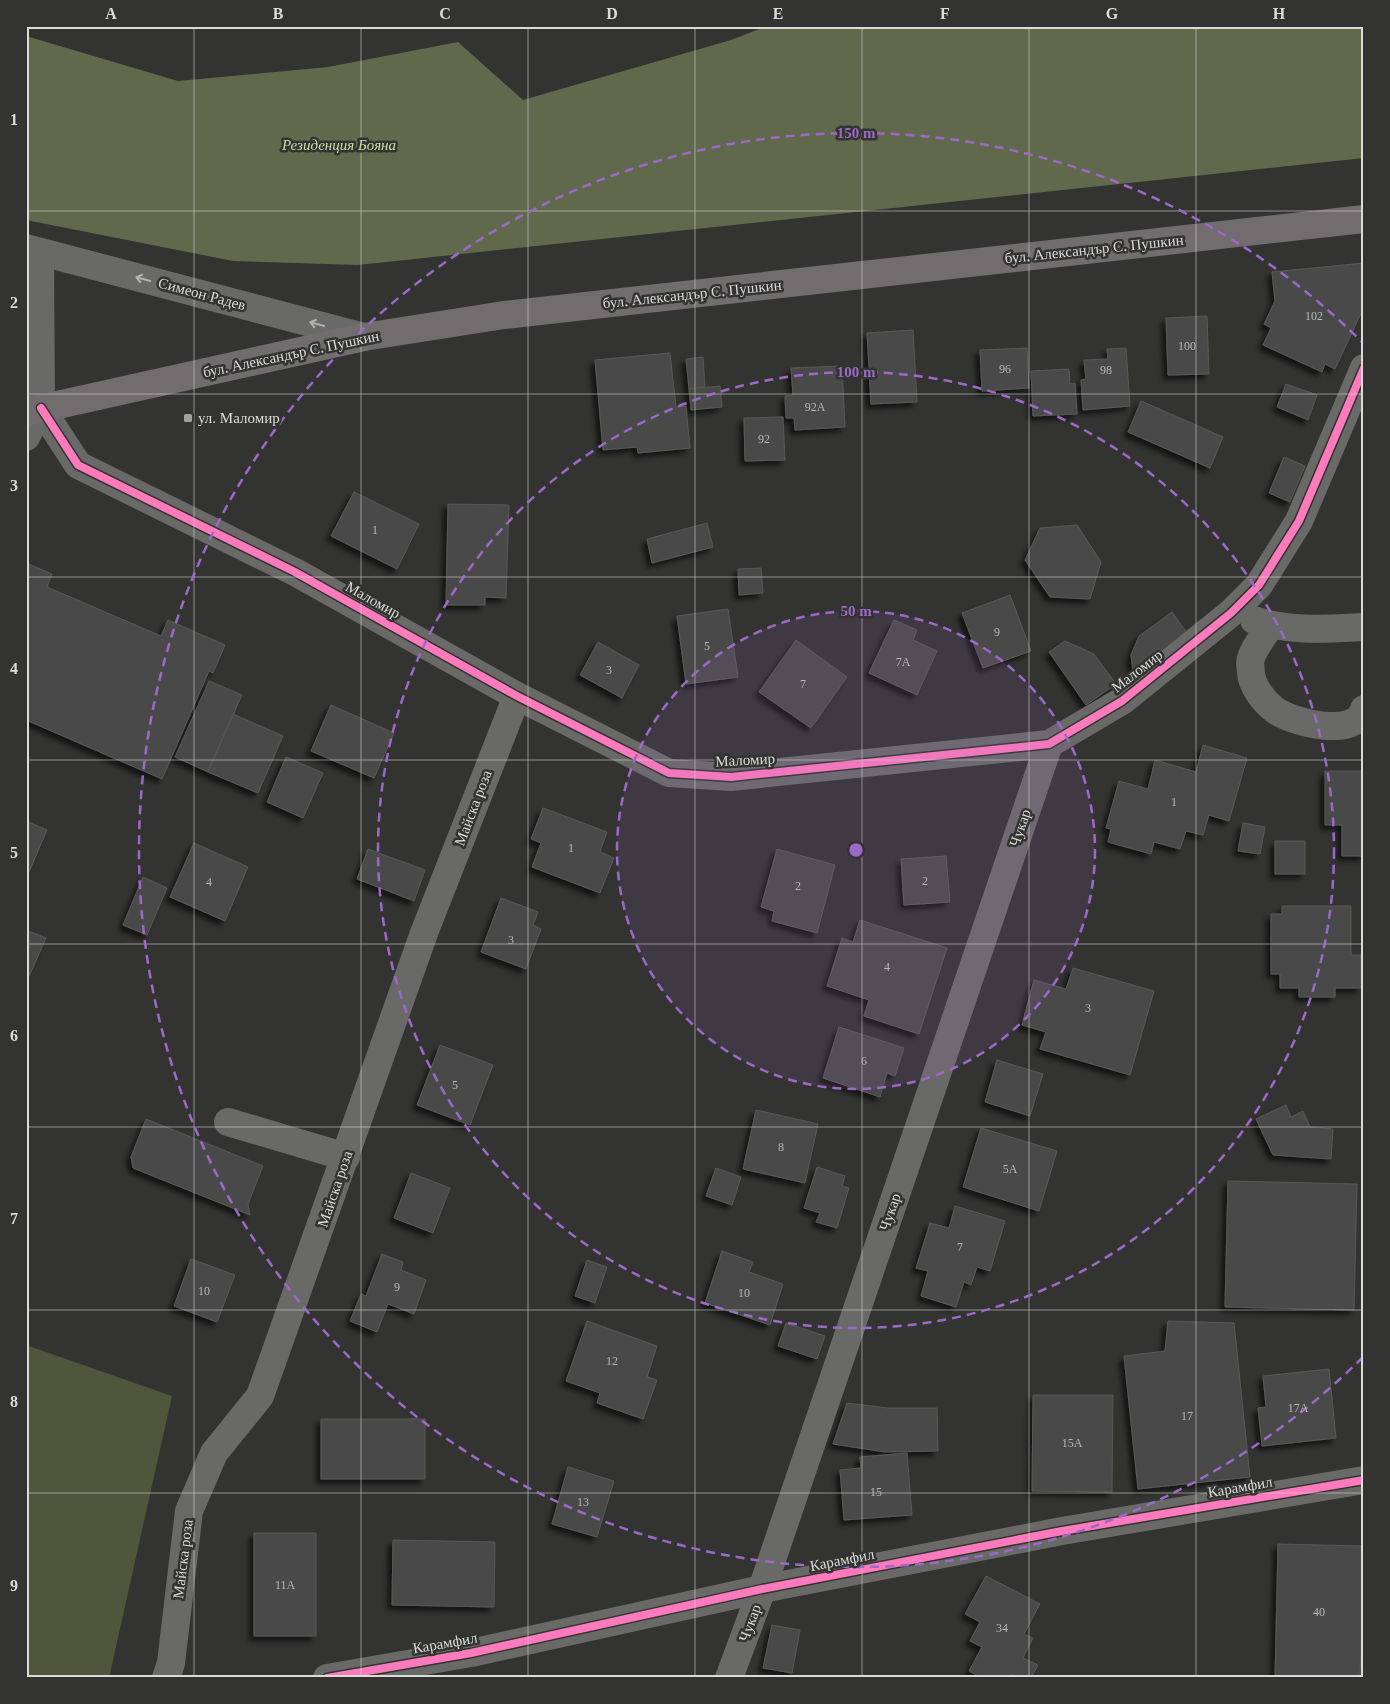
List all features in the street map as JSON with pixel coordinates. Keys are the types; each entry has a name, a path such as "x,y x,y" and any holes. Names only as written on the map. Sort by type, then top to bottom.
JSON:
{"main road":[{"name":"бул. Александър С. Пушкин","path":"34,410 364,337 504,315 1364,219"}],"street":[{"name":"Симеон Радев","path":"34,410 33,250 364,337"},
{"name":"Маломир","path":"34,410 78,465 295,572 517,696 669,773 731,776 1049,744 1122,701 1231,613 1259,585 1299,521 1364,368"},
{"path":"26,437 34,410"},
{"path":"1231,613 1271,625 1307,630 1364,627"},
{"path":"1271,625 1250,659 1252,682 1275,711 1309,724 1336,727 1354,723 1364,709"},
{"name":"Майска роза","path":"166,1678 171,1663 189,1511 214,1453 260,1396 424,933 517,696"},
{"name":"Чукар","path":"729,1678 762,1589 1049,744"},
{"path":"228,1122 346,1156"},
{"name":"Карамфил","path":"327,1678 471,1653 762,1589 1062,1531 1364,1480"}],"green space":[{"name":"Резиденция Бояна","path":"767,26 1364,26 1364,158 358,265 233,261 26,220 26,36 178,81 328,67 458,42 523,100 731,40"},
{"path":"26,1345 172,1396 109,1678 26,1678"}],"building":[{"path":"1364,263 1364,307 1335,369 1325,364 1322,372 1263,345 1271,328 1264,324 1275,301 1272,272"},
{"path":"1207,316 1209,374 1168,375 1166,318"},
{"path":"913,330 917,402 871,404 867,333"},
{"path":"1027,348 1029,388 982,391 980,350"},
{"path":"1126,348 1130,406 1083,410 1081,380 1086,379 1084,360 1108,359 1107,349"},
{"path":"670,353 676,407 686,406 690,448 638,453 637,447 603,450 595,360"},
{"path":"703,357 705,387 689,389 686,359"},
{"path":"842,366 845,427 795,430 794,418 786,418 785,396 793,395 791,368"},
{"path":"1069,369 1070,384 1075,383 1077,414 1033,416 1031,371"},
{"path":"1286,384 1317,395 1308,420 1277,407"},
{"path":"720,386 722,407 691,410 689,389"},
{"path":"1141,401 1223,437 1210,468 1128,432"},
{"path":"783,417 785,460 745,461 744,418"},
{"path":"1284,457 1305,466 1290,502 1269,493"},
{"path":"354,492 419,524 397,569 331,536"},
{"path":"448,504 509,505 506,598 485,597 485,605 446,605"},
{"path":"707,523 713,547 652,563 647,539"},
{"path":"1077,525 1101,562 1090,599 1050,597 1025,560 1040,528"},
{"path":"26,563 52,574 47,587 161,636 168,620 225,645 213,673 209,671 162,779 26,720"},
{"path":"761,568 763,593 739,595 738,569"},
{"path":"1010,595 1031,651 983,668 962,613"},
{"path":"728,609 738,677 686,684 677,616"},
{"path":"1172,612 1187,633 1133,672 1131,655 1139,636"},
{"path":"894,620 917,630 913,640 937,651 917,695 869,673"},
{"path":"796,640 847,677 811,728 759,692"},
{"path":"1065,641 1094,654 1116,684 1086,705 1049,652"},
{"path":"598,642 639,665 622,698 580,675"},
{"path":"209,681 242,695 208,772 175,757"},
{"path":"331,705 394,733 374,778 311,751"},
{"path":"233,714 283,736 258,793 208,772"},
{"path":"1203,745 1247,758 1229,821 1209,815 1203,835 1186,831 1180,849 1154,842 1151,854 1108,842 1111,829 1106,828 1119,781 1148,789 1155,760 1196,772"},
{"path":"286,757 323,773 303,818 267,802"},
{"path":"1325,771 1364,771 1364,856 1342,856 1342,825 1325,825"},
{"path":"543,808 607,832 600,852 614,858 600,893 532,867 541,843 531,839"},
{"path":"26,821 47,830 26,879"},
{"path":"1243,823 1265,827 1260,854 1238,851"},
{"path":"1275,841 1305,841 1305,874 1275,874"},
{"path":"194,843 248,867 225,921 170,897"},
{"path":"368,849 425,870 414,901 357,879"},
{"path":"777,849 835,865 817,933 772,921 774,911 761,907"},
{"path":"946,856 950,902 904,905 901,859"},
{"path":"143,877 167,888 147,935 123,925"},
{"path":"501,898 538,912 533,925 541,929 526,969 481,952"},
{"path":"1282,906 1351,906 1351,955 1361,955 1361,988 1335,988 1335,997 1299,997 1299,988 1280,988 1280,974 1271,974 1271,914 1282,914"},
{"path":"860,920 947,948 919,1034 864,1016 869,1000 827,986 842,938 853,942"},
{"path":"26,930 46,938 26,983"},
{"path":"1073,968 1154,991 1130,1075 1040,1049 1046,1032 1022,1025 1034,980 1066,989"},
{"path":"839,1027 904,1048 895,1076 887,1073 880,1097 823,1078"},
{"path":"440,1045 493,1065 470,1125 417,1105"},
{"path":"997,1060 1043,1074 1030,1116 985,1102"},
{"path":"1286,1105 1291,1117 1303,1111 1310,1127 1333,1129 1331,1159 1273,1155 1256,1119"},
{"path":"756,1110 818,1124 805,1183 743,1169"},
{"path":"146,1119 263,1166 248,1204 250,1215 133,1168 131,1157"},
{"path":"981,1128 1057,1151 1039,1211 963,1187"},
{"path":"817,1167 845,1176 842,1186 849,1188 837,1228 816,1222 820,1213 804,1208"},
{"path":"716,1168 741,1177 732,1205 706,1196"},
{"path":"411,1173 450,1188 433,1233 394,1218"},
{"path":"1228,1181 1357,1184 1354,1310 1225,1307"},
{"path":"955,1206 1005,1221 990,1271 977,1267 971,1285 964,1282 956,1307 921,1296 928,1271 916,1268 930,1223 949,1228"},
{"path":"722,1251 753,1262 749,1272 783,1284 770,1325 705,1303"},
{"path":"382,1254 403,1262 401,1270 426,1280 414,1314 388,1304 377,1332 350,1321 361,1294 366,1296"},
{"path":"191,1259 235,1275 217,1322 174,1306"},
{"path":"587,1260 607,1267 595,1303 575,1296"},
{"path":"587,1321 657,1346 647,1377 657,1380 643,1419 597,1403 600,1393 566,1381"},
{"path":"1168,1321 1234,1323 1250,1477 1138,1489 1124,1356 1165,1351"},
{"path":"786,1323 825,1336 817,1359 778,1346"},
{"path":"1329,1369 1336,1438 1262,1446 1258,1408 1266,1407 1263,1376"},
{"path":"1033,1395 1113,1395 1112,1492 1032,1491"},
{"path":"847,1403 888,1408 937,1408 938,1451 885,1452 833,1444"},
{"path":"321,1419 425,1419 425,1479 321,1479"},
{"path":"907,1453 912,1515 844,1520 840,1470 861,1468 860,1457"},
{"path":"568,1467 614,1481 597,1537 552,1524"},
{"path":"254,1533 316,1533 316,1636 254,1636"},
{"path":"393,1540 495,1542 494,1607 392,1605"},
{"path":"1278,1544 1364,1546 1360,1678 1275,1678"},
{"path":"986,1576 1040,1604 1024,1634 1033,1638 1023,1658 1038,1665 1031,1678 1017,1678 1011,1674 1009,1678 982,1678 969,1671 982,1647 970,1641 980,1622 965,1614"},
{"path":"772,1625 800,1630 792,1673 763,1668"}],"cycle path":[{"path":"41,408 78,465 295,572 517,696 669,773 731,777 1049,744 1122,701 1231,613 1259,585 1299,521 1364,368"},
{"path":"327,1678 471,1653 762,1589 1062,1531 1364,1480"}],"place":[{"name":"ул. Маломир","path":"188,418"}]}
